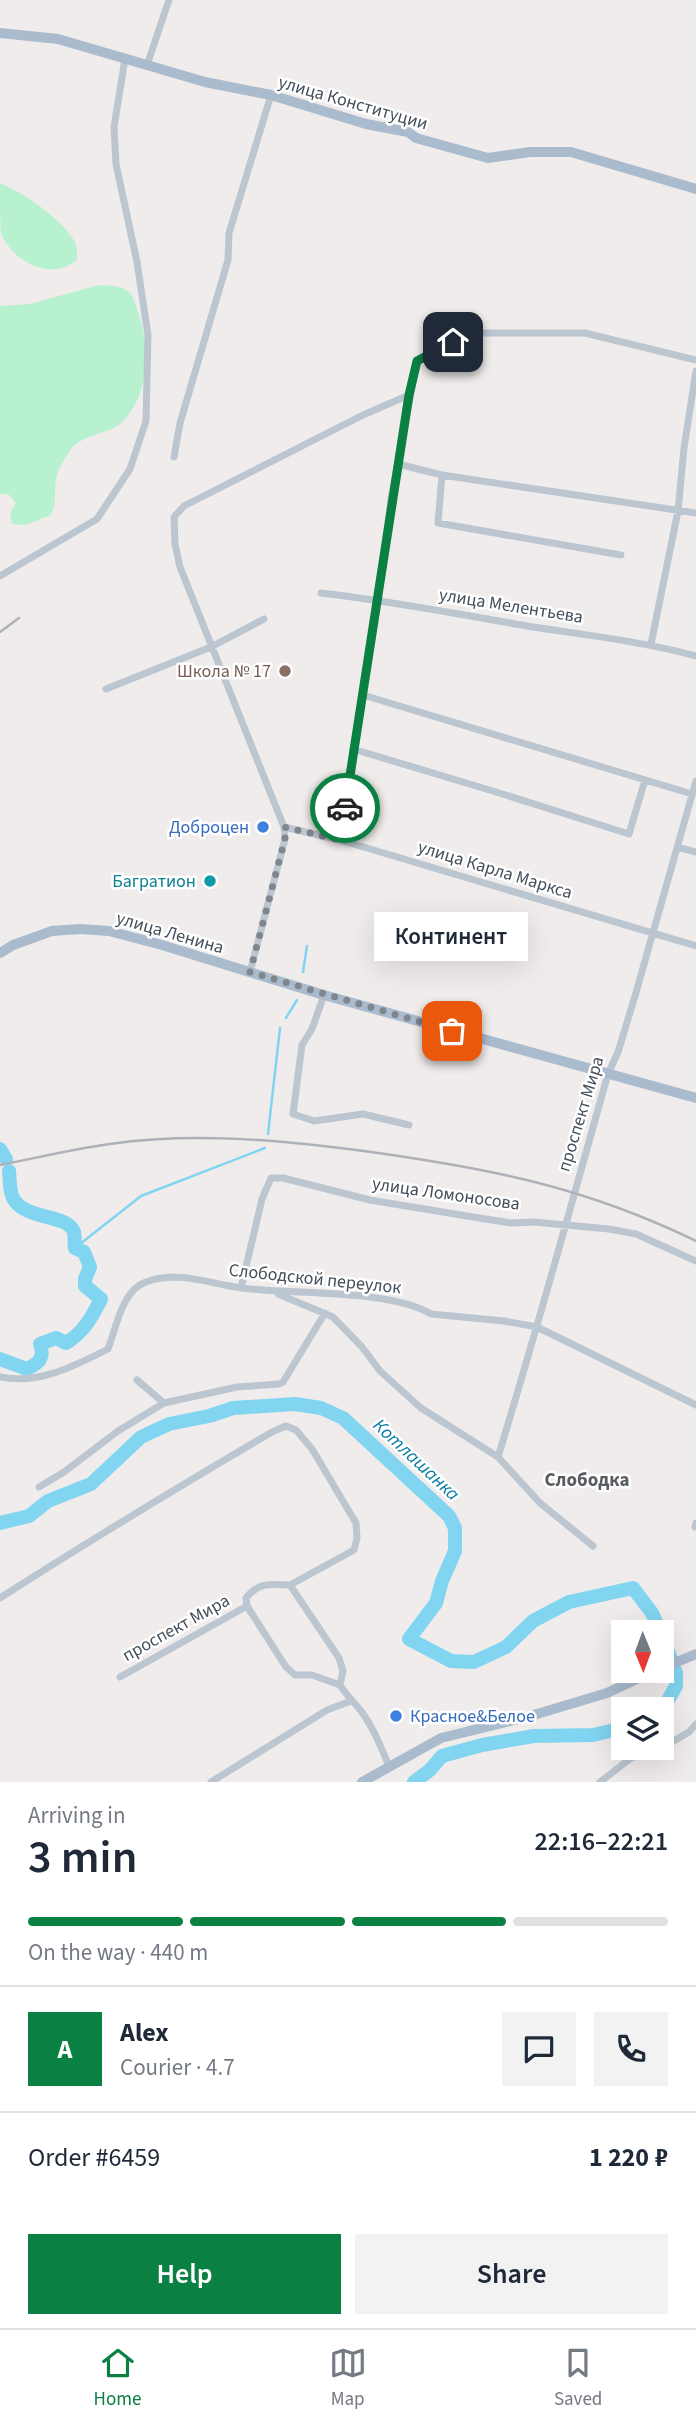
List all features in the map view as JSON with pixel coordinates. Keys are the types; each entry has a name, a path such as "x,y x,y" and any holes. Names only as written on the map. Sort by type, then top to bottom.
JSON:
{"main road":[{"name":"улица Конституции","path":"0,33 58,38 205,82 271,95 366,124 408,132 416,138 488,158 530,152 571,152 696,188"},
{"name":"улица Ленина","path":"0,953 13,945 52,931 109,931 324,995 696,1098"},
{"path":"674,1663 696,1654"},
{"path":"362,1782 440,1738 527,1717 607,1693 626,1684"}],"street":[{"path":"146,65 169,0"},
{"path":"0,576 97,519 130,469 146,421 148,335 137,262 116,164 114,127 125,59"},
{"path":"174,457 180,423 229,260 229,233 271,95"},
{"path":"340,840 409,395 417,361 471,333 585,333 696,360"},
{"path":"651,644 663,596 678,510 696,371"},
{"path":"250,972 285,839 284,827 180,567 175,544 174,517 184,506 363,415 409,395"},
{"path":"398,464 442,475 696,513"},
{"path":"442,475 438,523 621,555"},
{"name":"улица Мелентьева","path":"321,593 379,599 528,626 651,644 696,656"},
{"path":"106,690 211,647 264,619"},
{"path":"363,695 692,794"},
{"path":"353,749 629,834 645,780"},
{"name":"проспект Мира","path":"498,1457 696,781"},
{"name":"улица Карла Маркса","path":"284,827 340,840 696,946"},
{"path":"677,847 696,852"},
{"path":"324,995 312,1029 302,1045 293,1114 314,1121 363,1114 409,1125"},
{"name":"улица Ломоносова","path":"241,1288 262,1199 271,1178 283,1178 370,1200 511,1223 566,1224 636,1234 696,1261"},
{"name":"Слободской переулок","path":"0,1377 35,1378 56,1373 108,1349 127,1301 136,1288 156,1278 176,1277 241,1288 385,1299 421,1308 431,1314 537,1326 696,1405"},
{"path":"270,1291 333,1317 380,1371 421,1408 498,1457 540,1503 593,1546"},
{"path":"39,1487 64,1472 117,1431 163,1403 237,1387 283,1382 326,1313"},
{"path":"137,1380 163,1403"},
{"path":"0,1598 114,1525 286,1426 296,1430 312,1449 356,1523 357,1538 354,1550 290,1585 340,1658 343,1671 340,1685"},
{"name":"проспект Мира","path":"120,1677 247,1606 246,1598 253,1589 268,1584 290,1585"},
{"path":"247,1606 286,1667 295,1675 312,1675 340,1685 372,1729 389,1766"},
{"path":"211,1782 327,1710 351,1701"},
{"path":"674,1741 689,1732 696,1724"},
{"path":"600,1782 628,1760"}],"green space":[{"path":"0,183 30,199 67,231 75,242 77,260 67,266 45,269 34,266 14,253 1,233"},
{"path":"99,285 123,289 130,293 135,302 146,353 139,395 125,419 119,424 83,440 70,450 57,475 51,515 25,525 12,524 10,513 16,503 8,494 0,494 0,306 30,304"}],"waterway":[{"path":"303,972 307,946"},
{"path":"286,1018 297,1000"},
{"path":"268,1134 280,1028"},
{"path":"75,1248 141,1196 265,1148"},
{"name":"Котлашанка","path":"0,1149 6,1159"},
{"name":"Котлашанка","path":"0,1359 27,1369 31,1367 41,1356 40,1344 56,1338 66,1343 72,1339 87,1324 101,1299 85,1286 90,1267 84,1252 75,1248 74,1232 70,1226 19,1205 12,1195 9,1171"},
{"name":"Котлашанка","path":"0,1523 29,1516 48,1501 91,1484 141,1437 169,1424 233,1408 295,1404 321,1408 343,1418 449,1516 455,1528 455,1551 436,1603 409,1639 451,1661 474,1662 506,1647 533,1621 569,1602 633,1588 655,1620"},
{"name":"Котлашанка","path":"670,1697 676,1686 674,1667"},
{"name":"Котлашанка","path":"414,1782 442,1756 482,1745 534,1736 593,1735 611,1731"}],"railway":[{"path":"0,632 19,618"},
{"path":"0,1165 82,1148 142,1140 205,1138 301,1144 452,1164 534,1182 614,1206 696,1241"}],"way so far":[{"path":"345,808 340,840 284,827 285,839 250,972 452,1031"}],"place":[{"name":"Школа № 17","path":"285,671"},
{"name":"Доброцен","path":"263,827"},
{"name":"Багратион","path":"210,881"},
{"name":"Континент","path":"452,1031"},
{"name":"Красное&Белое","path":"396,1716"}],"district":[{"name":"Слободка","path":"587,1480"}],"route":[{"path":"345,808 409,395 417,361 453,342"}]}
